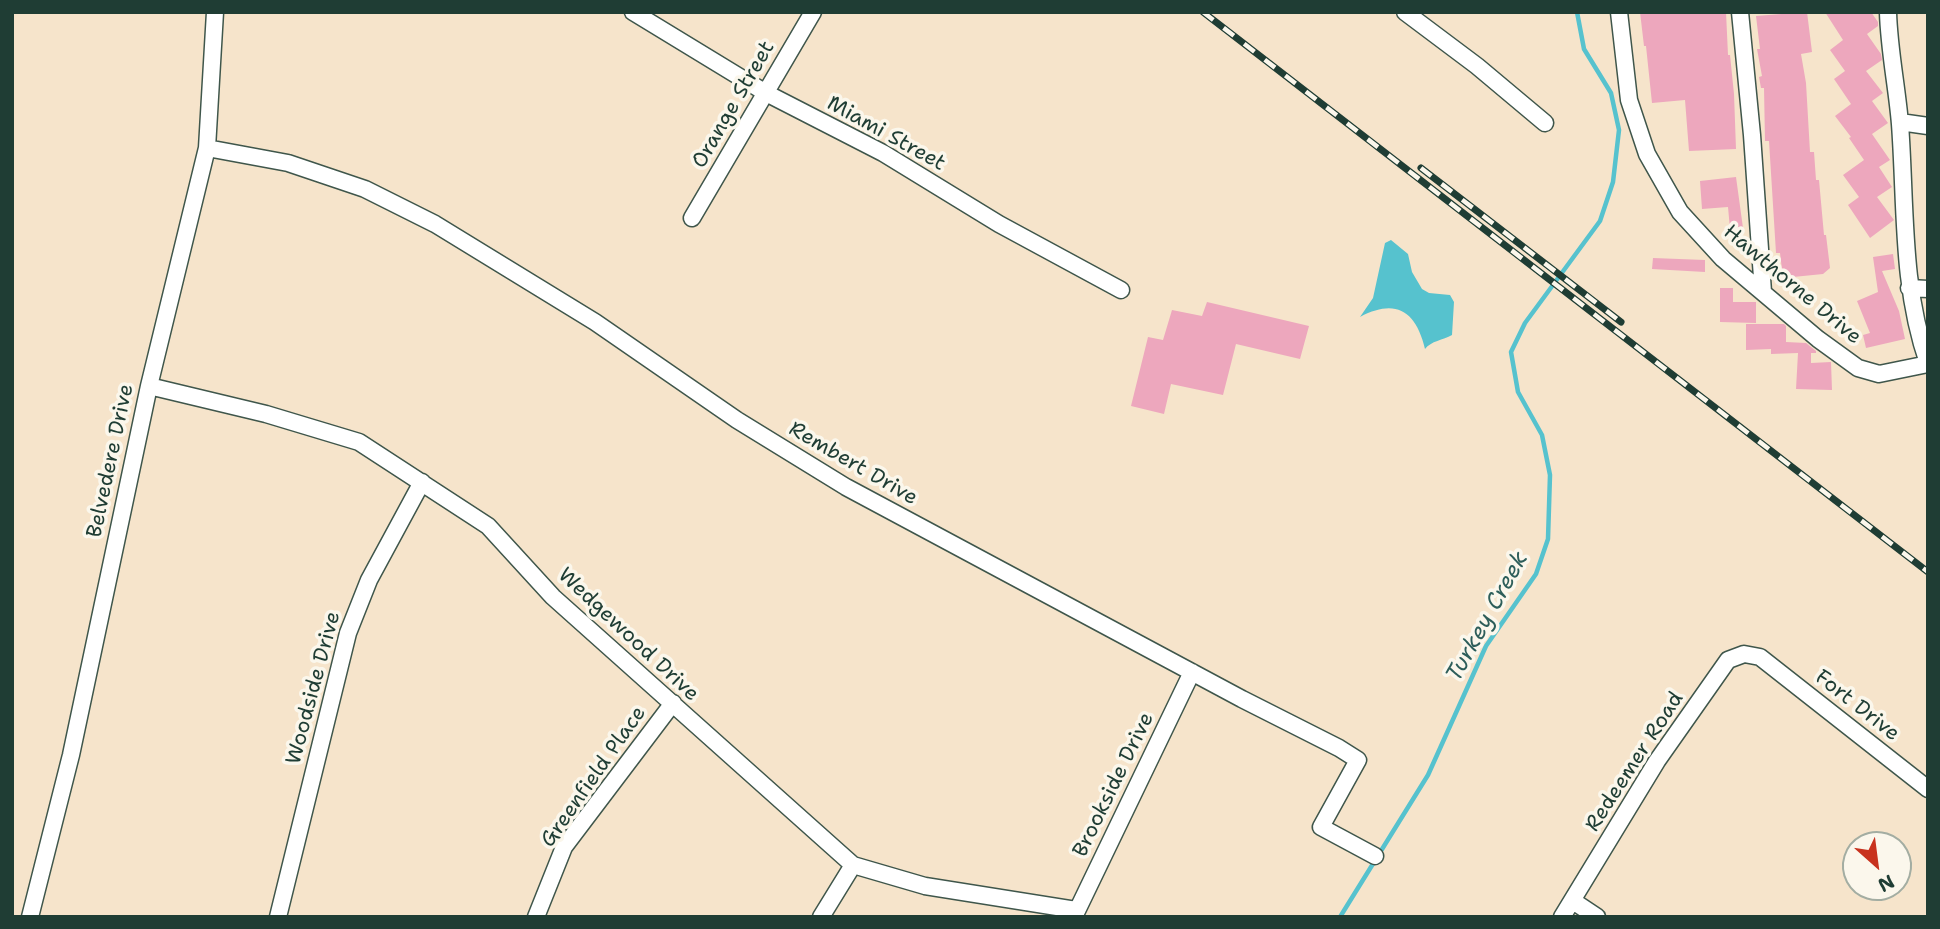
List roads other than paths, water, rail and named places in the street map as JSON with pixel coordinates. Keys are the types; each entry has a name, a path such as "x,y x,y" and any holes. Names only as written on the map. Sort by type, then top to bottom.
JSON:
{"street":[{"name":"Belvedere Drive","path":"30,917 71,755 149,386 207,148 215,12"},
{"name":"Miami Street","path":"633,12 766,93 883,153 999,223 1121,290"},
{"name":"Orange Street","path":"692,218 813,12"},
{"path":"1405,12 1545,123"},
{"path":"1427,27 1436,12"},
{"name":"Hawthorne Drive","path":"1619,12 1629,100 1647,154 1680,212 1723,259 1818,339 1858,368 1879,374 1928,364 1909,288 1900,122 1889,47 1888,12"},
{"path":"1740,12 1763,292"},
{"path":"1900,122 1928,126"},
{"name":"Rembert Drive","path":"207,148 288,163 365,189 435,224 595,322 737,420 846,487 1339,748 1358,760 1321,827 1375,856"},
{"path":"1909,288 1928,289"},
{"name":"Wedgewood Drive","path":"149,386 266,414 359,442 488,526 553,597 853,865 925,886 1075,913"},
{"name":"Woodside Drive","path":"278,917 348,633 369,580 422,482"},
{"name":"Redeemer Road","path":"1562,917 1657,761 1728,660 1744,654 1760,657"},
{"name":"Fort Drive","path":"1760,657 1928,789"},
{"name":"Brookside Drive","path":"1075,913 1192,671"},
{"name":"Greenfield Place","path":"536,917 564,847 673,703"},
{"path":"821,917 853,865"},
{"path":"1573,901 1597,917"}],"water":[{"path":"1391,240 1408,254 1412,272 1422,289 1429,293 1450,295 1454,302 1452,335 1425,349 1416,325 1403,312 1384,309 1360,317 1373,298 1385,243"}],"waterway":[{"name":"Turkey Creek","path":"1340,917 1428,775 1486,646 1536,574 1548,539 1550,475 1542,435 1518,392 1511,352 1525,323 1600,221 1613,182 1619,130 1611,93 1584,49 1577,12"}],"railway":[{"path":"1203,12 1928,572"},
{"path":"1421,168 1621,322"}]}
